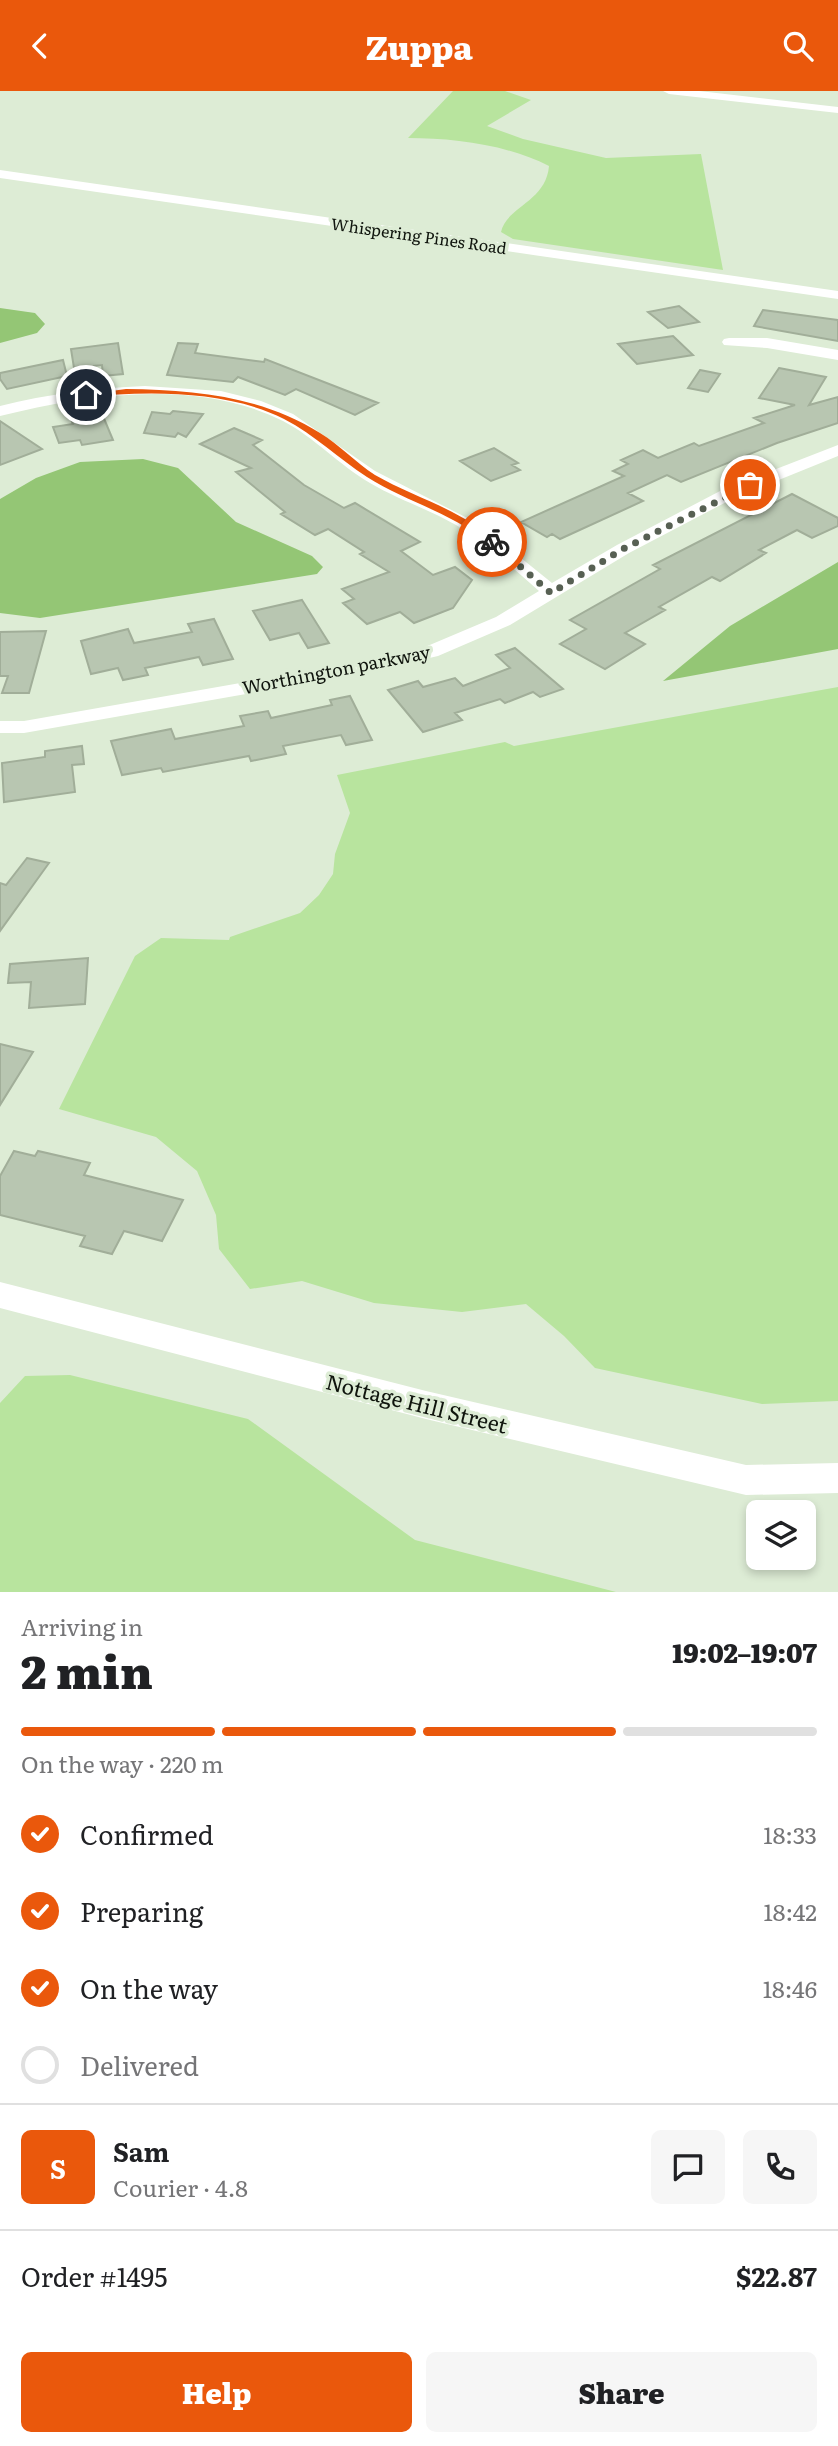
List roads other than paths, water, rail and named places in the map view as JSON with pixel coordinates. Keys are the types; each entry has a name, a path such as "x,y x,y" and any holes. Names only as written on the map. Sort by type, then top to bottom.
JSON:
{"street":[{"path":"669,91 838,110"},
{"name":"Whispering Pines Road","path":"0,174 838,295"},
{"path":"729,342 767,343 838,355"},
{"path":"0,411 66,396 126,391 184,392 264,409 285,416 319,436 371,476 459,519 485,535 551,593"},
{"name":"Worthington parkway","path":"0,727 24,727 360,668 431,652 503,621 623,549 728,495 838,450"},
{"name":"Nottage Hill Street","path":"0,1295 426,1405 734,1478 838,1478"}]}
